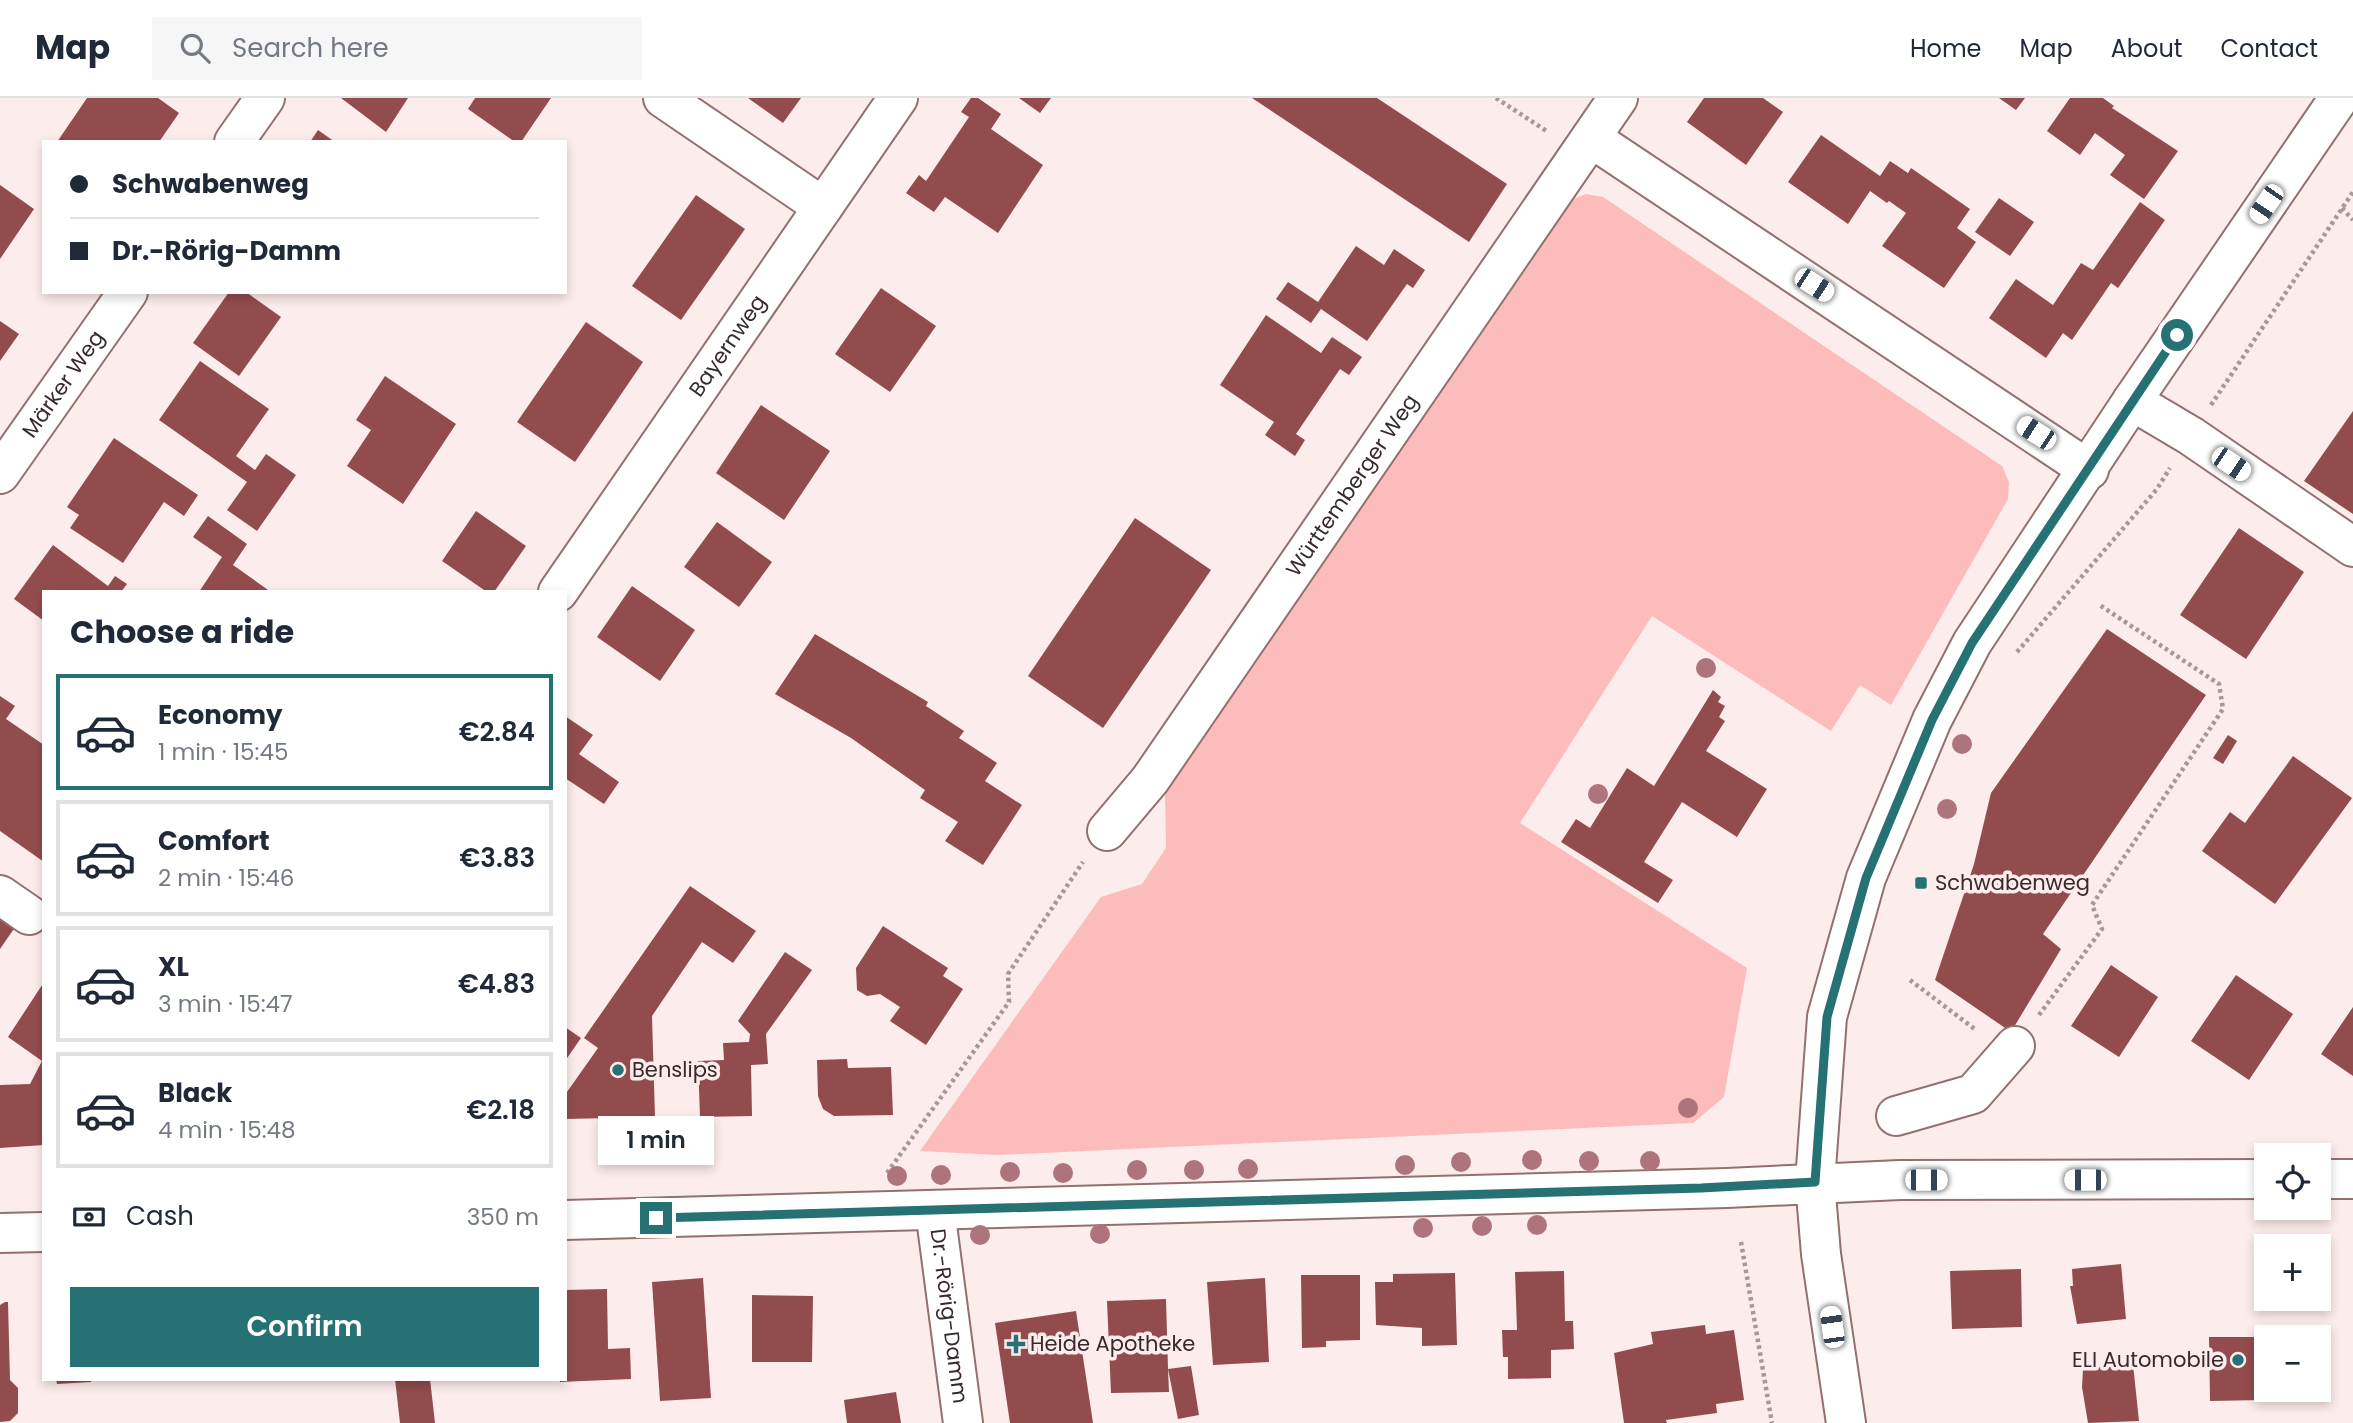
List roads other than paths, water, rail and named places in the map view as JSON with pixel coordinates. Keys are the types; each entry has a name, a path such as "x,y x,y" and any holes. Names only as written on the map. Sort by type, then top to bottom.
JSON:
{"street":[{"path":"235,140 265,98"},
{"path":"663,98 823,207"},
{"name":"Bayernweg","path":"559,590 898,98"},
{"name":"Württemberger Weg","path":"1107,831 1150,780 1618,98"},
{"path":"1846,1423 1821,1254 1815,1182 1827,1017 1866,878 1932,720 1972,643 2089,470 2132,401 2339,98"},
{"path":"1585,145 2089,470"},
{"name":"Märker Weg","path":"0,474 127,294"},
{"path":"2132,401 2191,436 2353,547"},
{"path":"1896,1116 1973,1094 2015,1046"},
{"name":"Dr.-Rörig-Damm","path":"567,1220 1714,1188 1815,1182 2254,1179"},
{"path":"2331,1179 2353,1179"},
{"name":"Dr.-Rörig-Damm","path":"935,1210 963,1423"},
{"path":"0,1233 42,1232"}],"place":[{"name":"Schwabenweg","path":"1921,883"},
{"name":"Benslips","path":"618,1070"},
{"name":"Heide Apotheke","path":"1016,1344"},
{"name":"ELI Automobile","path":"2238,1360"}]}
